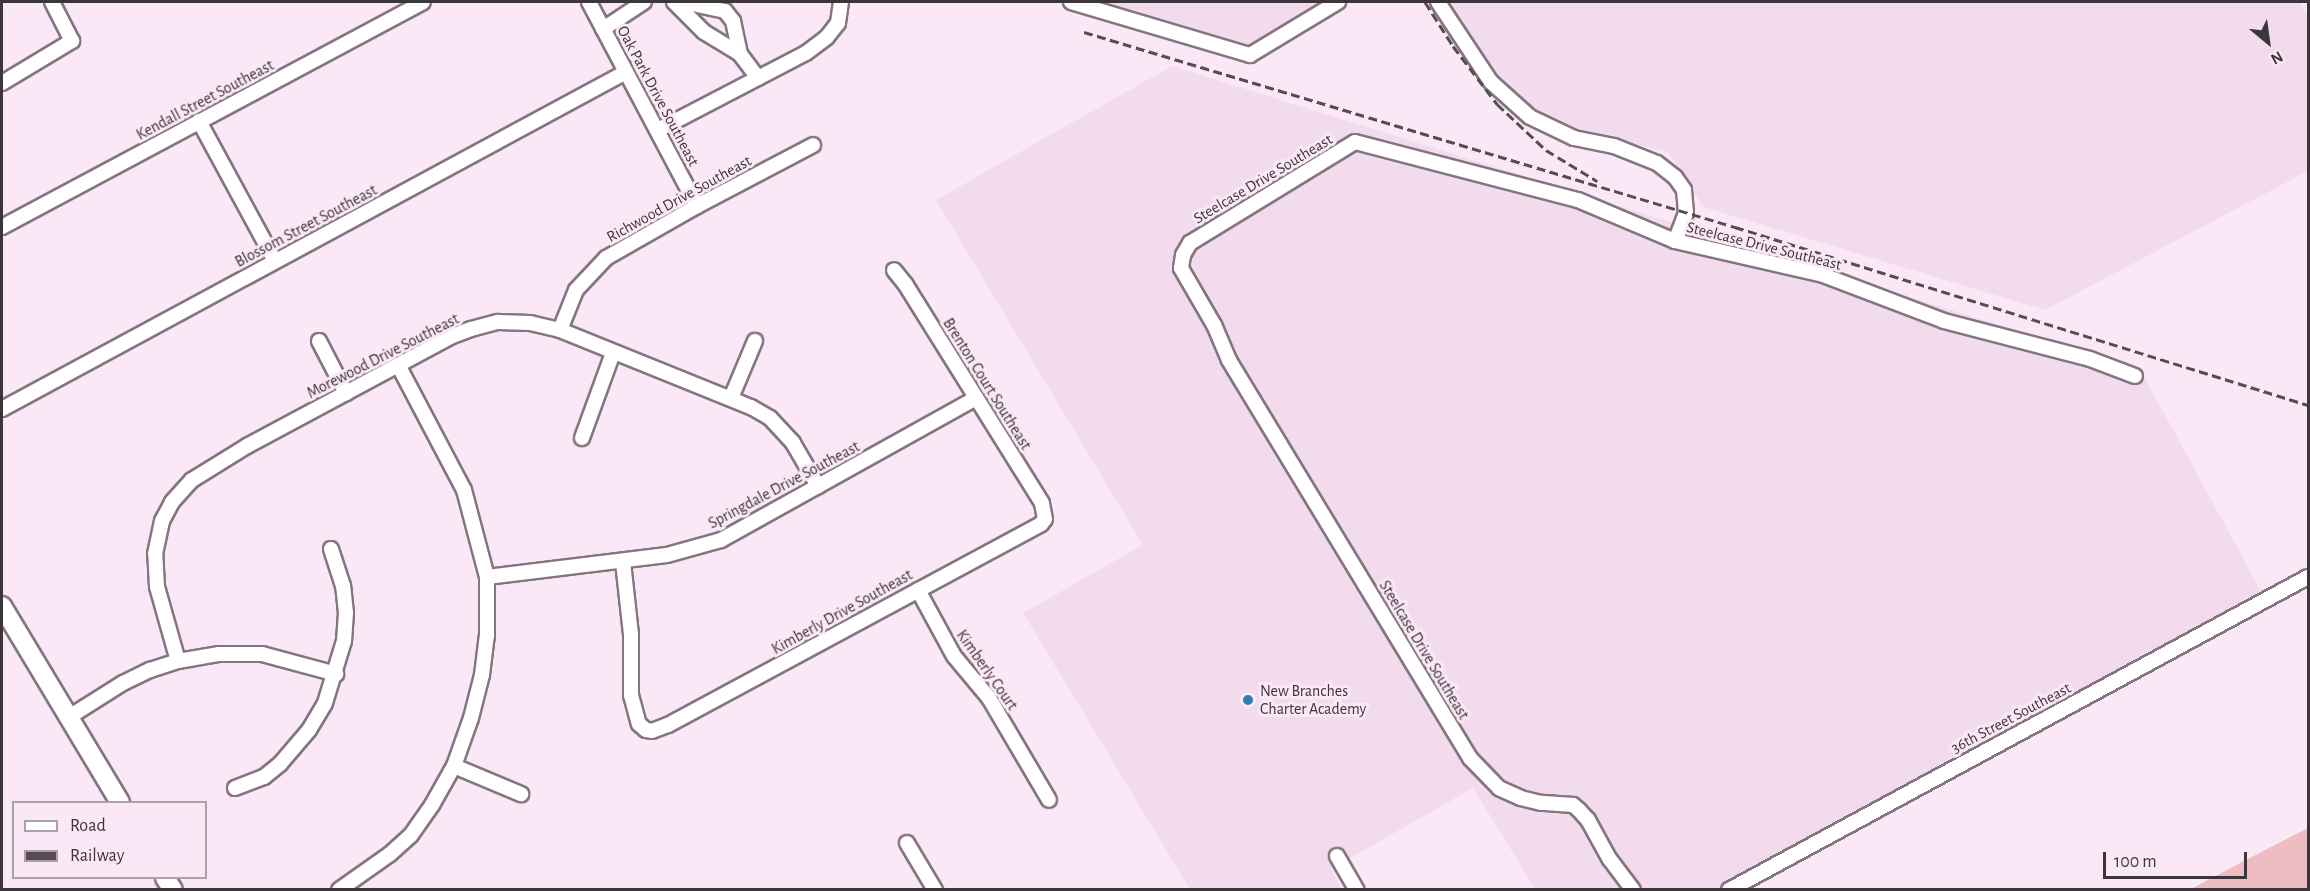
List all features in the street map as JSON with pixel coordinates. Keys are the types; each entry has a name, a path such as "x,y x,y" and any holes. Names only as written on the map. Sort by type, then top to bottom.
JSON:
{"main road":[{"path":"2,606 119,801"}],"street":[{"path":"2,83 72,41 52,2"},
{"name":"Kendall Street Southeast","path":"2,227 423,2"},
{"name":"Oak Park Drive Southeast","path":"589,2 697,206"},
{"path":"603,29 645,2"},
{"path":"674,2 704,32 740,54 758,78"},
{"path":"683,2 725,11 733,21 740,54"},
{"path":"658,130 806,53 827,37 838,23 841,2"},
{"path":"1071,2 1250,55 1338,2"},
{"path":"1438,2 1491,82 1530,117 1574,138 1614,146 1658,163 1675,177 1684,190 1686,213 1675,241"},
{"name":"Blossom Street Southeast","path":"2,409 626,72"},
{"path":"199,122 275,261"},
{"name":"Steelcase Drive Southeast","path":"1633,890 1610,860 1588,820 1573,805 1541,803 1521,798 1498,788 1470,758 1229,360 1214,325 1181,268 1183,255 1190,243 1355,142 1578,200 1675,241 1823,275 1944,321 2090,359 2135,376"},
{"name":"Richwood Drive Southeast","path":"560,330 576,290 606,258 697,206 813,145"},
{"name":"Brenton Court Southeast","path":"894,270 906,285 1042,503 1045,519"},
{"name":"Morewood Drive Southeast","path":"178,661 157,587 155,554 162,521 172,502 192,480 209,467 450,337 498,322 530,323 560,330 731,398 771,418 793,443 818,486"},
{"path":"319,340 346,393"},
{"path":"731,398 755,341"},
{"path":"582,438 613,353"},
{"path":"339,890 390,855 411,835 432,805 454,766 471,718 482,675 487,636 487,578 464,490 398,365"},
{"name":"Springdale Drive Southeast","path":"487,578 667,555 722,540 976,398"},
{"name":"Kimberly Drive Southeast","path":"623,562 631,635 632,696 639,724 646,730 652,731 668,725 1035,528 1045,519"},
{"path":"236,788 264,777 295,748 325,703 336,674 344,641 343,586 331,549"},
{"name":"36th Street Southeast","path":"1729,890 2308,577"},
{"name":"Kimberly Court","path":"918,590 954,656 989,698 1049,800"},
{"path":"69,717 123,683 178,661 219,654 262,654 336,674"},
{"path":"454,766 521,794"},
{"path":"907,843 935,890"},
{"path":"1337,856 1357,890"}],"shaded area":[{"path":"1102,2 1322,2 1251,45"},
{"path":"1442,2 2299,2 2308,16 2308,171 2045,310 1703,207 1668,152 1599,136 1537,115 1507,90 1471,48"},
{"path":"1172,66 2140,369 2261,591 1727,889 1535,889 1473,788 1331,869 1342,889 1190,889 1023,613 1143,545 936,200"},
{"path":"2308,828 2308,889 2191,889 2242,862"}],"railway":[{"path":"1425,2 1453,46 1497,104 1546,150 1597,181"},
{"path":"1084,32 1735,227 2308,405"}],"place":[{"name":"New Branches Charter Academy","path":"1248,700"}]}
